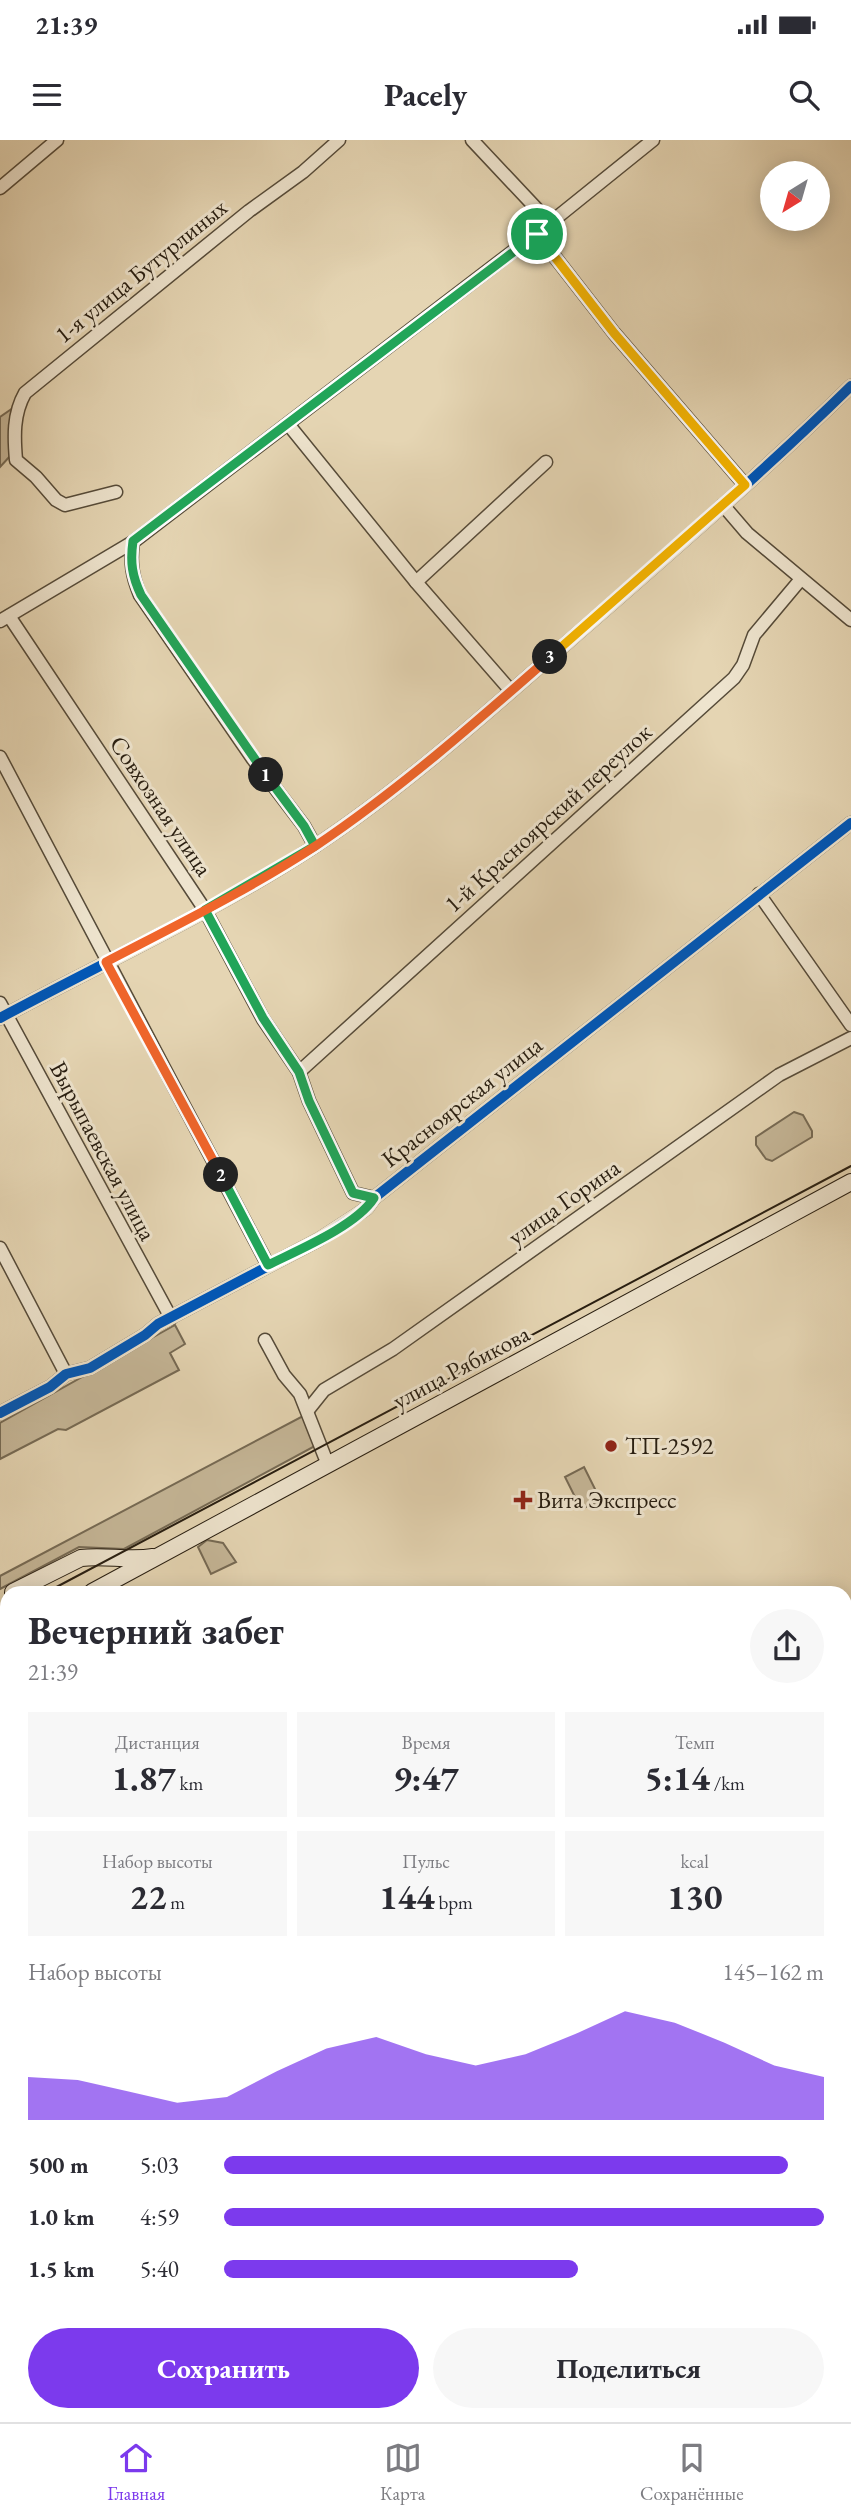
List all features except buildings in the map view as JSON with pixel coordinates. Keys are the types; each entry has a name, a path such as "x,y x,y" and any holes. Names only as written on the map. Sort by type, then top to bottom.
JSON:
{"main road":[{"name":"улица Рябикова","path":"103,1586 851,1182"},
{"path":"25,1586 81,1558 93,1556 137,1559 159,1556"}],"street":[{"path":"0,188 57,140"},
{"name":"1-я улица Бутурлиных","path":"116,492 65,505 56,500 36,477 16,460 14,436 18,405 25,393 249,211 303,172 339,140"},
{"path":"472,140 551,223"},
{"path":"5,618 133,541 537,234 653,140"},
{"path":"537,234 614,333 745,485"},
{"path":"2,1012 205,910 315,846 398,786 723,505 851,386"},
{"path":"288,424 416,582 511,691"},
{"path":"416,582 545,462"},
{"path":"723,505 747,533 851,620"},
{"path":"133,541 130,563 132,578 141,595 253,759 304,826 315,846"},
{"name":"1-й Красноярский переулок","path":"299,1072 734,678 743,665 754,635 801,579"},
{"name":"Совхозная улица","path":"5,618 205,910 263,1018 299,1072 309,1101 353,1193"},
{"path":"0,757 268,1265"},
{"name":"Красноярская улица","path":"0,1413 50,1387 66,1374 90,1368 170,1318 318,1240 350,1220 367,1208 374,1198 851,823"},
{"path":"759,894 851,1025"},
{"name":"Вырыпаевская улица","path":"2,1012 170,1318"},
{"name":"улица Горина","path":"308,1409 324,1390 393,1349 779,1075 851,1038"},
{"path":"350,1220 353,1193 374,1198"},
{"path":"0,1248 66,1374"},
{"path":"265,1340 308,1409 328,1465"}],"shaded area":[{"path":"13,408 11,455 0,467 0,417"},
{"path":"794,1112 803,1115 812,1131 812,1137 772,1161 766,1159 756,1145 756,1137"},
{"path":"175,1325 185,1344 170,1353 179,1370 66,1430 58,1429 0,1459 0,1423"},
{"path":"305,1415 315,1446 124,1549 79,1547 6,1586 0,1586 0,1576"},
{"path":"584,1467 600,1499 599,1502 581,1509 565,1477"},
{"path":"207,1540 223,1543 236,1562 211,1574 198,1547"}],"tram line":[{"path":"58,1586 851,1166"}],"cycle path":[{"path":"0,1018 239,892 315,846 382,799 477,721 640,579 747,484 851,386"},
{"path":"0,1413 50,1387 66,1374 90,1368 145,1335 158,1324 318,1240 367,1208 374,1198 851,823"}],"place":[{"name":"ТП-2592","path":"611,1446"},
{"name":"Вита Экспресс","path":"523,1500"}],"route":[{"path":"537,234 133,541 130,563 132,578 141,595 253,759 304,826 315,846 205,910 263,1018 299,1072 309,1101 353,1193 374,1198 367,1208 339,1227 268,1265 106,962 205,910 290,862 315,846 380,800 511,691 745,485 614,333 537,234"}]}
